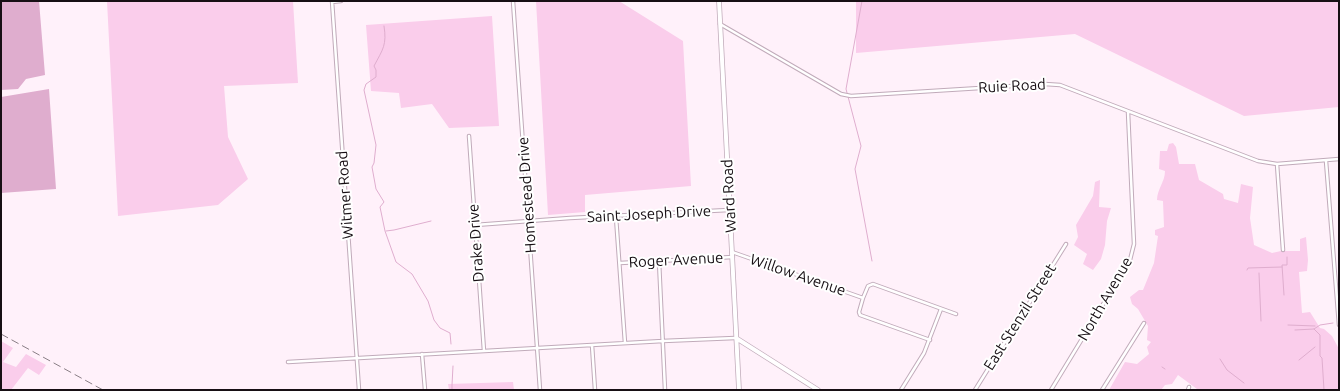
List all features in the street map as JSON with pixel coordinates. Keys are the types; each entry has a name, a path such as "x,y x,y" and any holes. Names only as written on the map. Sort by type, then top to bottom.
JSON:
{"main road":[{"name":"Ward Road","path":"719,1 739,390"},
{"path":"736,338 818,390"}],"street":[{"path":"332,2 341,1"},
{"name":"Homestead Drive","path":"513,1 540,390"},
{"name":"Witmer Road","path":"332,2 359,390"},
{"name":"Ruie Road","path":"720,24 841,94 851,96 1045,84 1060,85 1258,161 1277,164 1339,160"},
{"name":"North Avenue","path":"1051,390 1130,260 1134,244 1128,111"},
{"name":"Drake Drive","path":"469,136 484,351"},
{"path":"1326,161 1338,325"},
{"path":"1277,164 1283,250"},
{"name":"Saint Joseph Drive","path":"475,225 729,210"},
{"path":"616,216 625,343"},
{"name":"East Stenzil Street","path":"975,390 1066,244"},
{"name":"Roger Avenue","path":"620,264 732,254"},
{"name":"Willow Avenue","path":"732,254 863,298"},
{"path":"659,262 665,390"},
{"path":"930,340 860,315 859,312 868,286 873,284 956,314"},
{"path":"901,390 924,353 941,309"},
{"path":"1102,390 1144,323"},
{"path":"288,362 736,338"},
{"path":"592,345 595,390"},
{"path":"422,354 425,390"}],"shaded area":[{"path":"1,1 39,1 45,75 26,79 18,89 1,90"},
{"path":"107,1 293,1 298,83 224,86 228,137 248,179 218,205 118,216"},
{"path":"536,1 619,1 683,41 691,186 585,195 585,212 548,215"},
{"path":"856,1 1339,1 1339,107 1244,116 1075,34 856,53"},
{"path":"492,16 499,126 449,128 432,104 401,108 399,93 371,91 366,25"},
{"path":"49,89 56,189 1,193 1,97"},
{"path":"1173,143 1176,147 1179,164 1195,164 1199,180 1223,194 1224,199 1238,203 1241,184 1253,187 1250,218 1254,245 1272,253 1300,251 1300,239 1306,237 1307,271 1299,272 1302,313 1310,312 1320,328 1332,336 1339,349 1339,390 1197,390 1178,375 1172,384 1165,385 1161,390 1109,390 1125,362 1137,364 1149,354 1147,347 1151,342 1147,340 1148,326 1138,309 1132,304 1130,297 1139,290 1143,290 1154,263 1158,236 1155,235 1155,230 1164,227 1163,201 1157,200 1165,171 1159,169 1160,151 1167,151 1169,144"},
{"path":"1100,180 1099,207 1111,208 1101,259 1093,270 1083,264 1087,254 1074,245 1078,237 1076,225 1093,196 1095,182"},
{"path":"1,341 13,348 3,362 16,367 26,354 46,365 39,375 28,368 11,390 1,390"},
{"path":"513,382 514,390 449,390 448,384"}],"waterway":[{"path":"862,1 846,89 861,146 855,169 872,261"},
{"path":"384,26 385,38 383,47 374,66 376,77 366,84 364,90 376,145 372,167 376,189 384,202 380,207 385,231 396,262 412,274 428,301 434,320 440,328 450,333 451,344"},
{"path":"386,231 431,221"},
{"path":"1284,295 1282,265 1287,265 1287,257"},
{"path":"1247,270 1248,268 1282,267"},
{"path":"1259,273 1261,321"},
{"path":"1295,330 1314,329 1320,325 1333,323"},
{"path":"1288,325 1315,326"},
{"path":"1314,329 1320,335 1320,356 1322,358 1324,390"},
{"path":"1299,360 1315,347"},
{"path":"1220,359 1227,370 1244,383"},
{"path":"452,390 453,366"}],"railway":[{"path":"1,334 103,390"}]}
